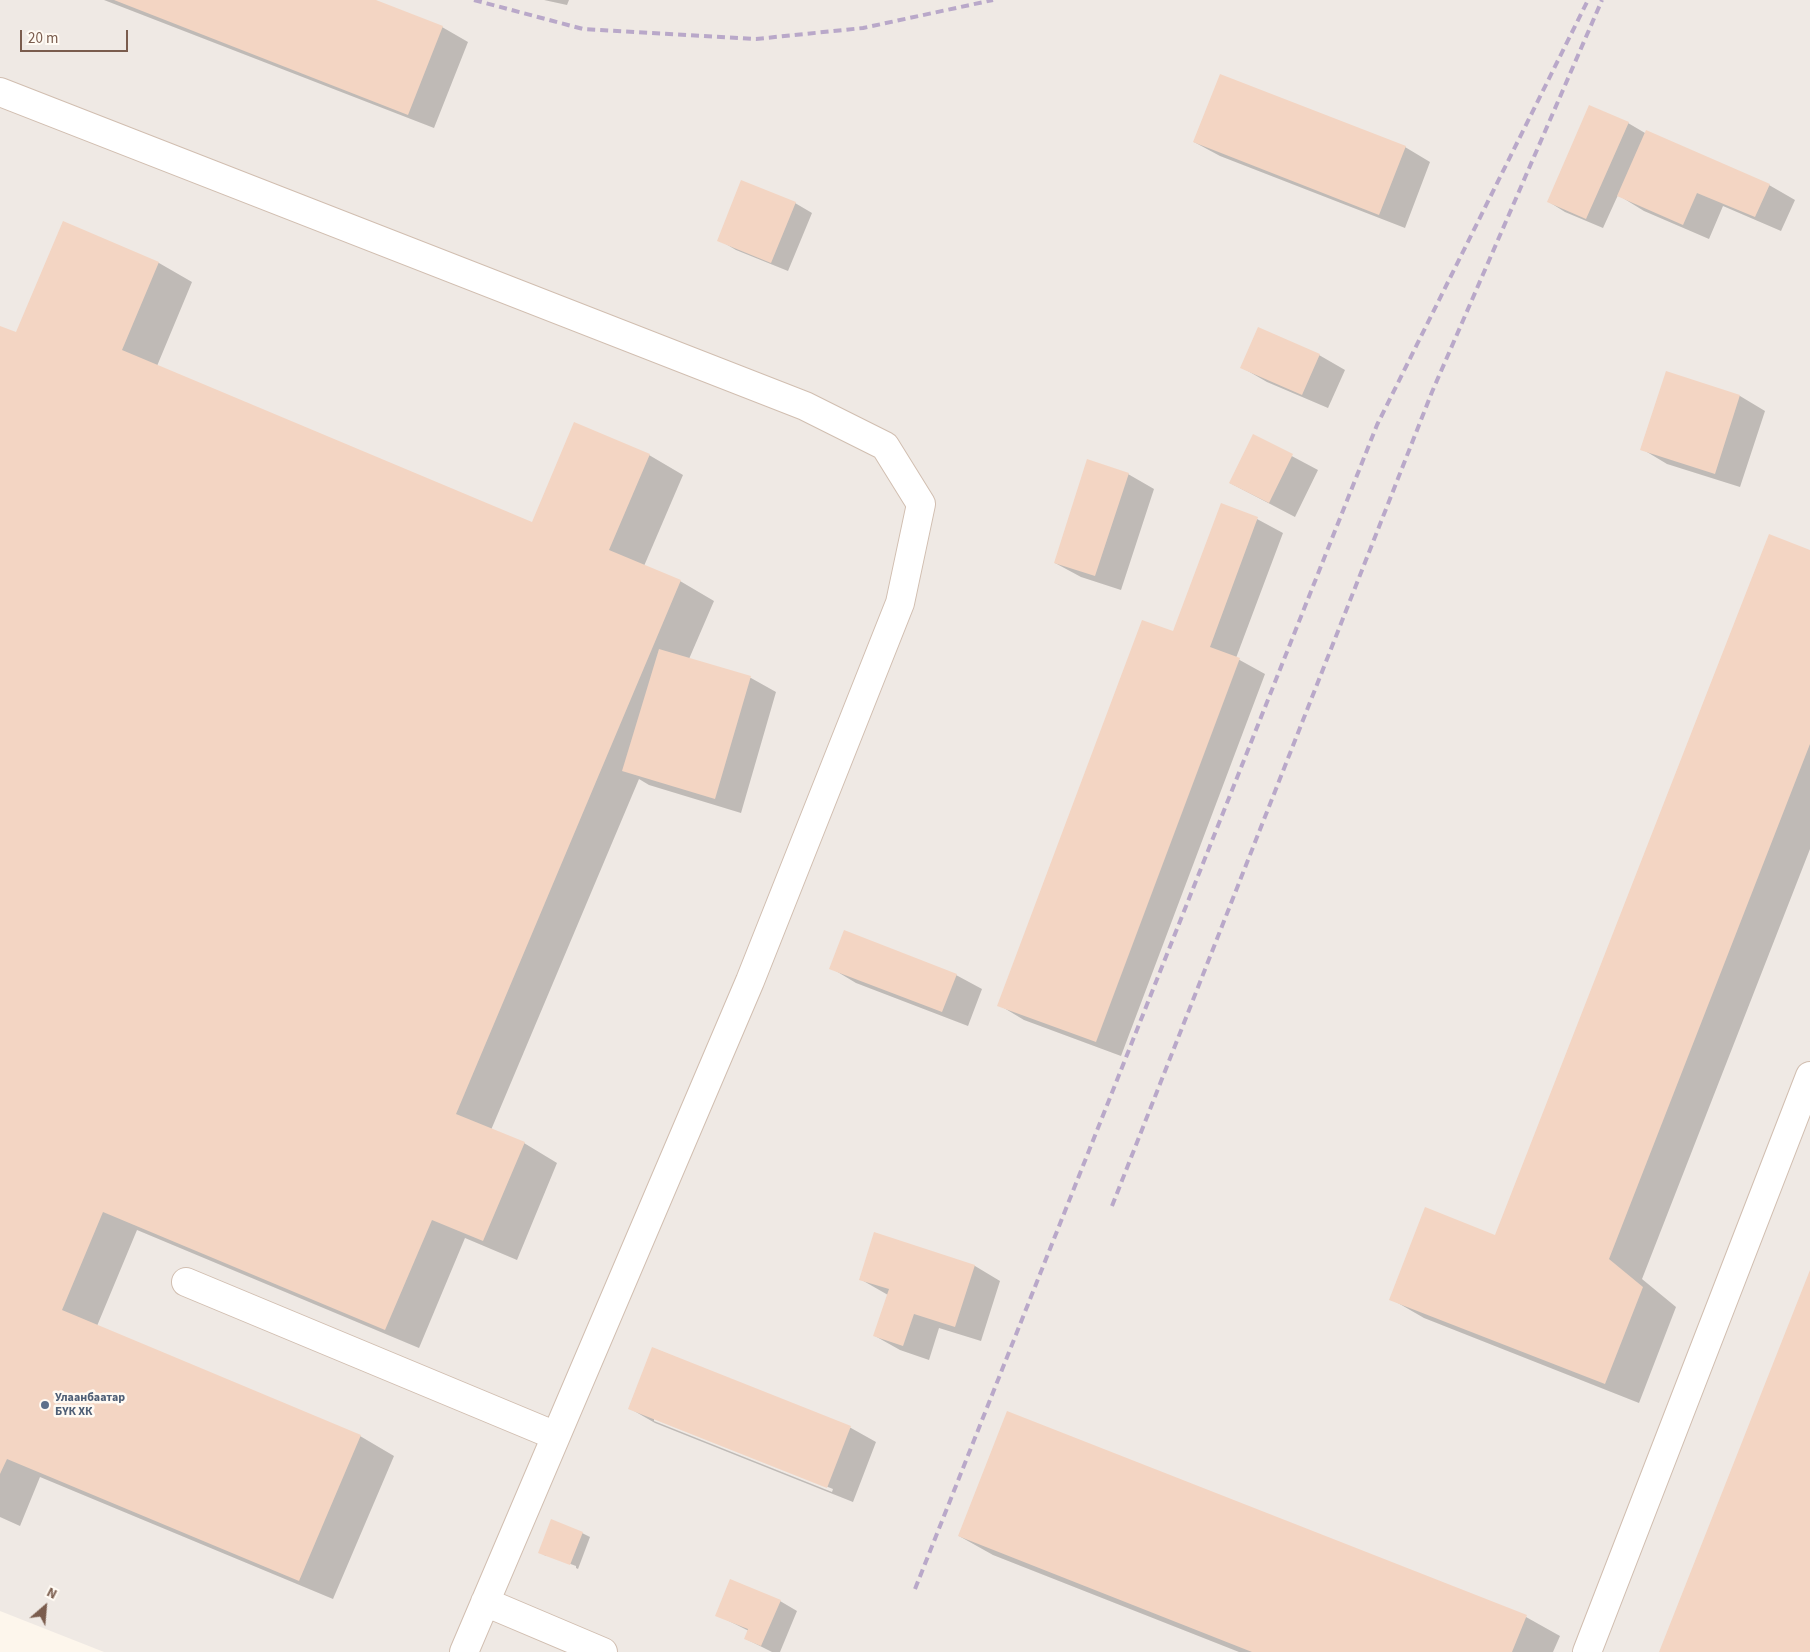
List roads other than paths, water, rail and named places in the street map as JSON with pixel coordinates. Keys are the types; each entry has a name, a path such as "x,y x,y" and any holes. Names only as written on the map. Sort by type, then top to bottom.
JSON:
{"lane":[{"path":"0,92 805,406 885,446 921,504 900,603 750,981 464,1652"},
{"path":"1587,1652 1810,1076"},
{"path":"186,1282 556,1436"},
{"path":"485,1602 603,1652"}],"railway":[{"path":"474,0 583,29 756,39 863,28 993,0"},
{"path":"915,1589 1377,425 1588,0"},
{"path":"1112,1206 1432,392 1602,0"}],"place":[{"name":"Улаанбаатар БҮК ХК","path":"45,1405"}]}
